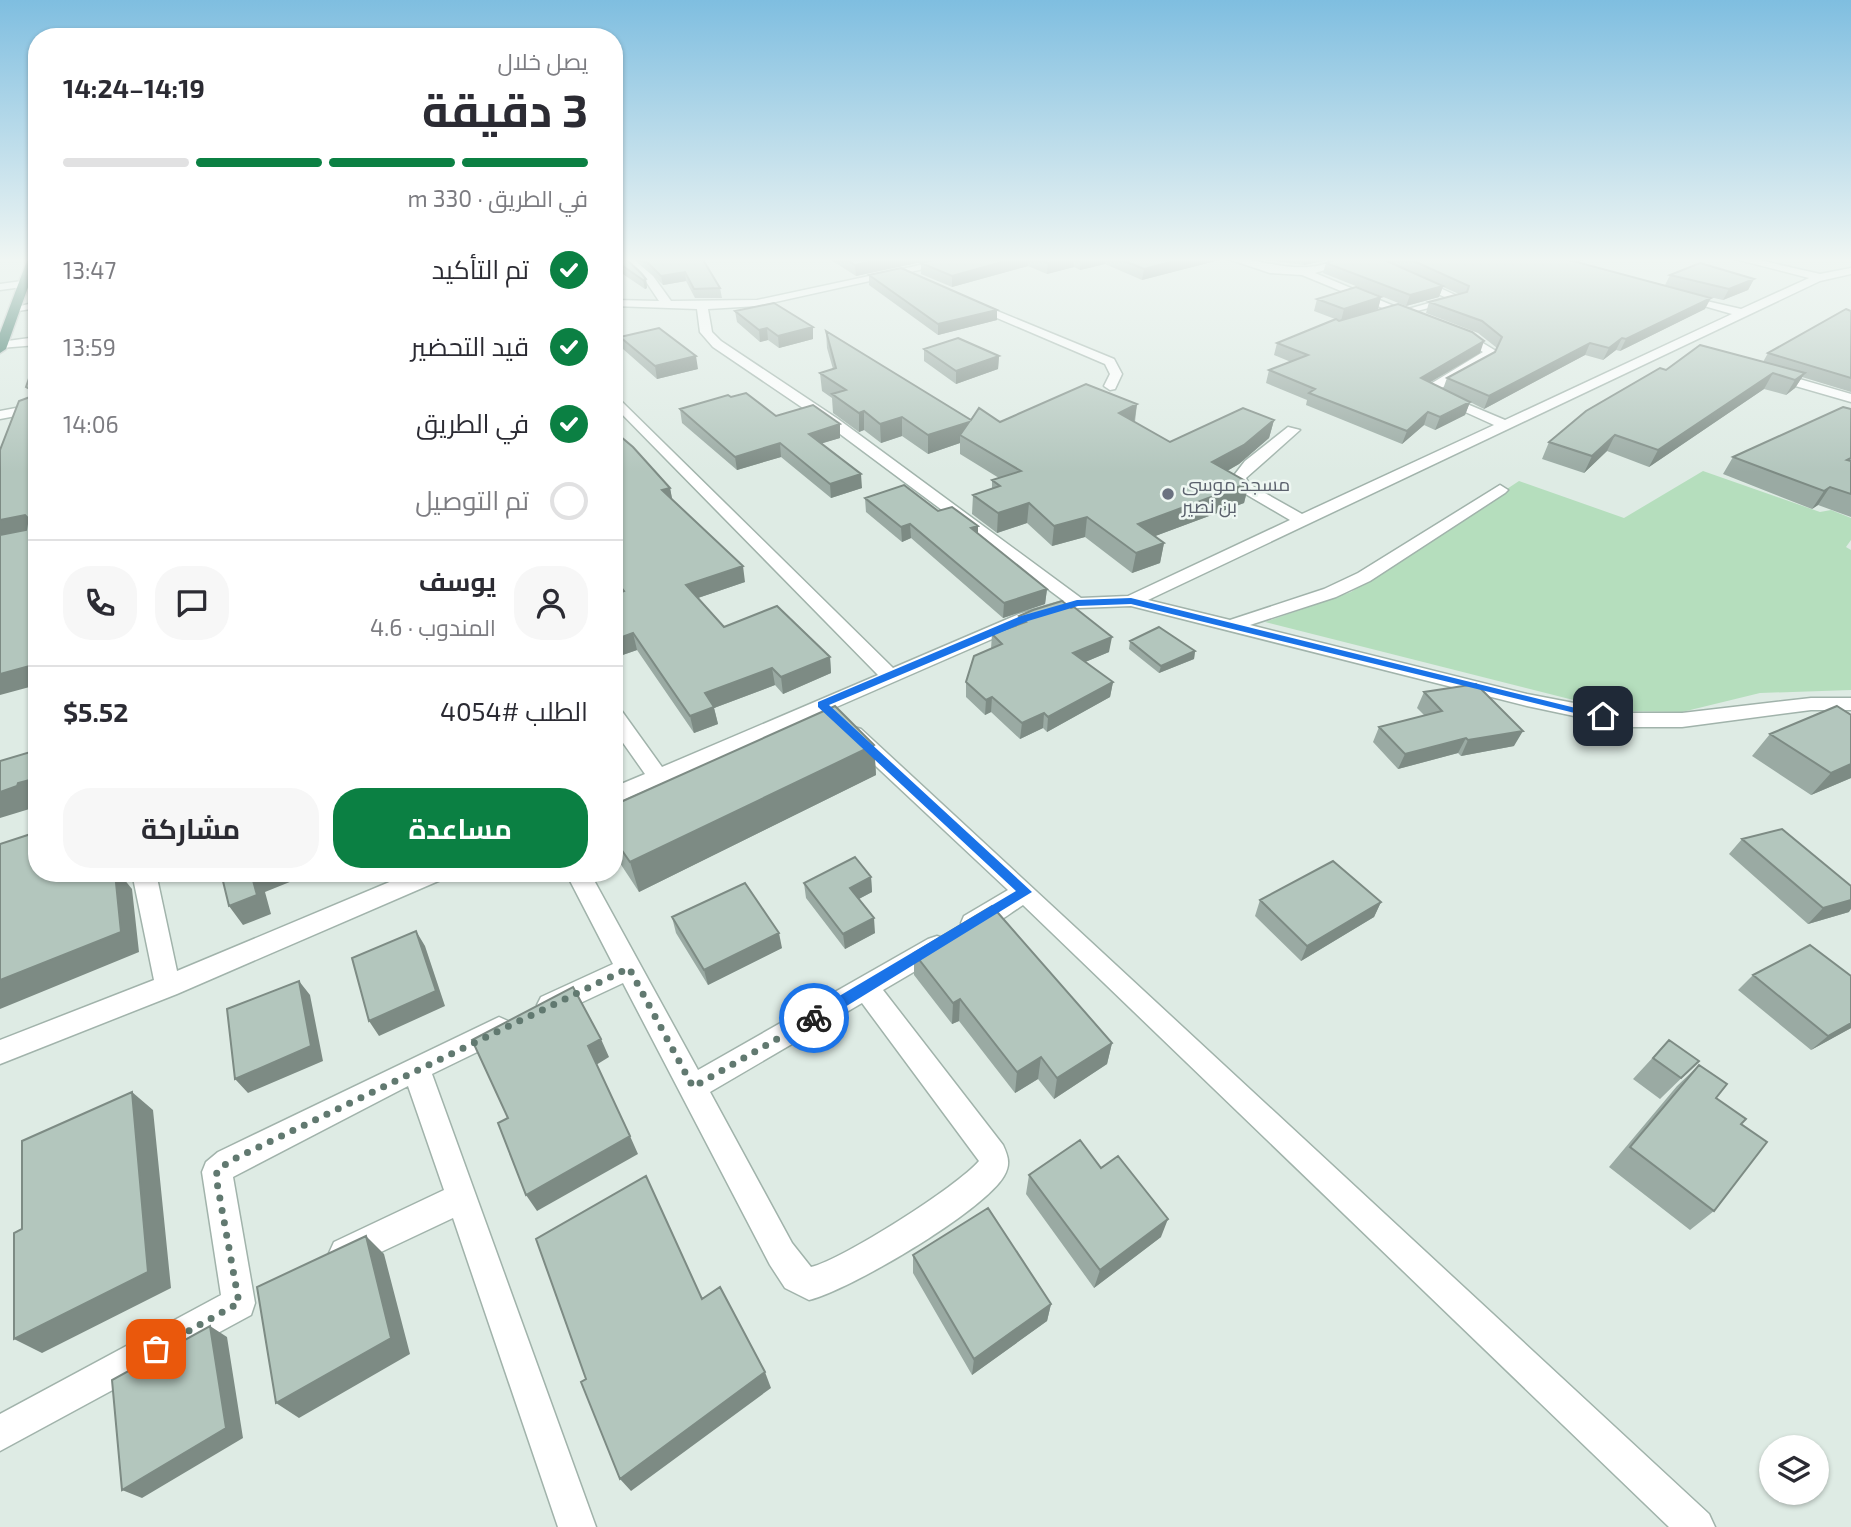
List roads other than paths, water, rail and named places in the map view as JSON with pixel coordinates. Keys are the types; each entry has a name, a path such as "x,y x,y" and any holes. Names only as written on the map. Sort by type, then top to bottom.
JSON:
{"highway":[{"path":"1,347 9,329"}],"street":[{"path":"705,329 706,335 717,344 833,422 1077,603"},
{"path":"1032,329 1110,362 1116,374 1110,387"},
{"path":"1450,329 1472,338 1490,351 1485,359 1426,391 1504,424"},
{"path":"1131,601 1708,329"},
{"path":"1,347 28,342"},
{"path":"1673,346 1698,353"},
{"path":"1762,372 1851,398"},
{"path":"0,415 28,410"},
{"path":"623,411 889,675"},
{"path":"1293,430 1282,442 1247,466 1239,478 1242,486 1301,520"},
{"path":"1233,625 1330,593 1364,577 1472,511 1500,490"},
{"path":"623,792 1025,618 1077,603 1131,601 1527,700 1626,720 1682,720 1811,704 1851,704"},
{"path":"821,704 1026,892 1696,1527"},
{"path":"623,727 658,776"},
{"path":"146,882 168,986"},
{"path":"0,1052 168,986 414,882"},
{"path":"583,882 787,1261 799,1279 810,1284 825,1281 976,1185 994,1165 993,1155 866,988"},
{"path":"693,1087 1026,892"},
{"path":"0,1433 251,1297 217,1172 228,1162 416,1068 629,968"},
{"path":"416,1068 577,1527"},
{"path":"313,1268 461,1198"}],"place":[{"name":"مسجد موسى بن نصير","path":"1168,494"}]}
